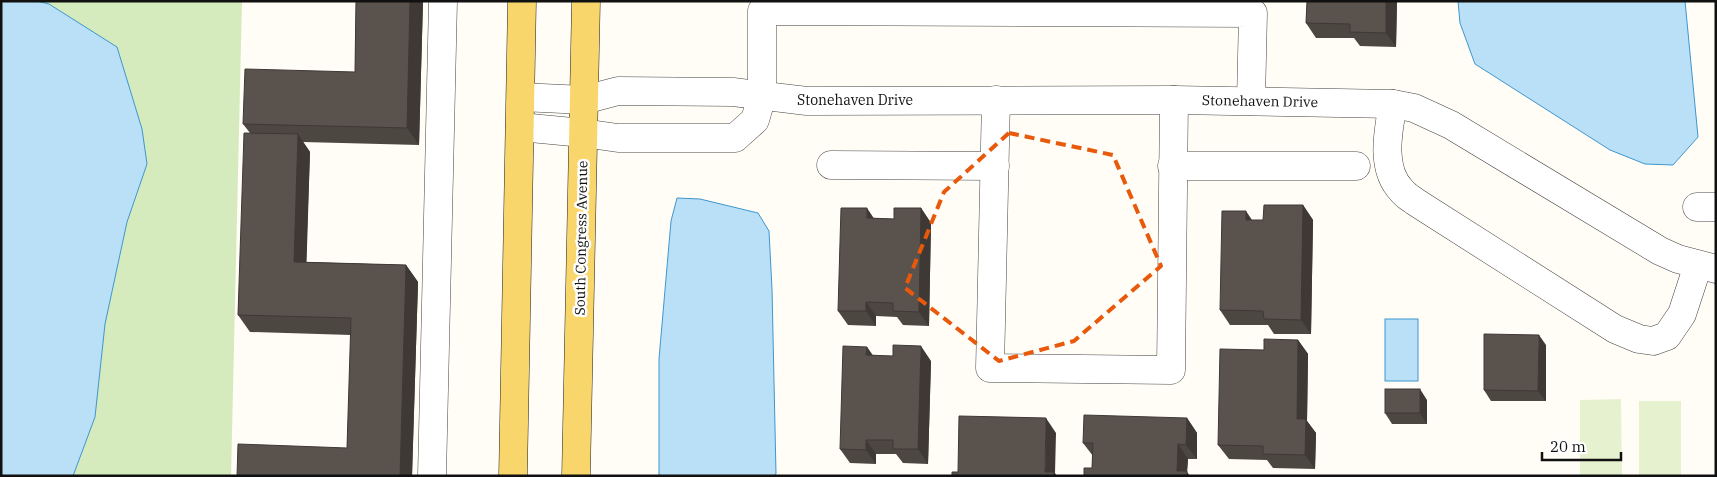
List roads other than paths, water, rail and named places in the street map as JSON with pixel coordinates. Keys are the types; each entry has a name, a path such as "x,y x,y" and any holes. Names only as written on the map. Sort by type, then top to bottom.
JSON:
{"main road":[{"path":"513,476 522,1"},
{"name":"South Congress Avenue","path":"576,476 586,1"}],"street":[{"path":"432,476 443,1"},
{"path":"520,127 618,138 735,138 755,120 762,96 762,11 1253,13 1251,101"},
{"name":"Stonehaven Drive","path":"521,98 584,100 618,91 733,92 807,101 1174,100 1392,104 1414,108 1451,125 1660,250 1678,259 1707,267"},
{"path":"996,100 990,368 1171,370 1174,100"},
{"path":"1392,104 1388,135 1389,166 1393,178 1401,190 1414,201 1615,329 1638,339 1653,341 1668,336 1707,267"},
{"path":"831,164 995,166"},
{"path":"1172,166 1356,166"}],"water":[{"path":"1,1 37,1 49,4 117,47 142,129 147,164 127,222 105,324 95,417 73,476 1,476"},
{"path":"1458,1 1685,1 1698,137 1673,165 1645,164 1610,150 1475,64 1460,23"},
{"path":"677,198 700,199 758,213 769,231 776,474 773,476 659,476 659,359 671,221"},
{"path":"1385,319 1418,319 1418,381 1385,381"}]}
